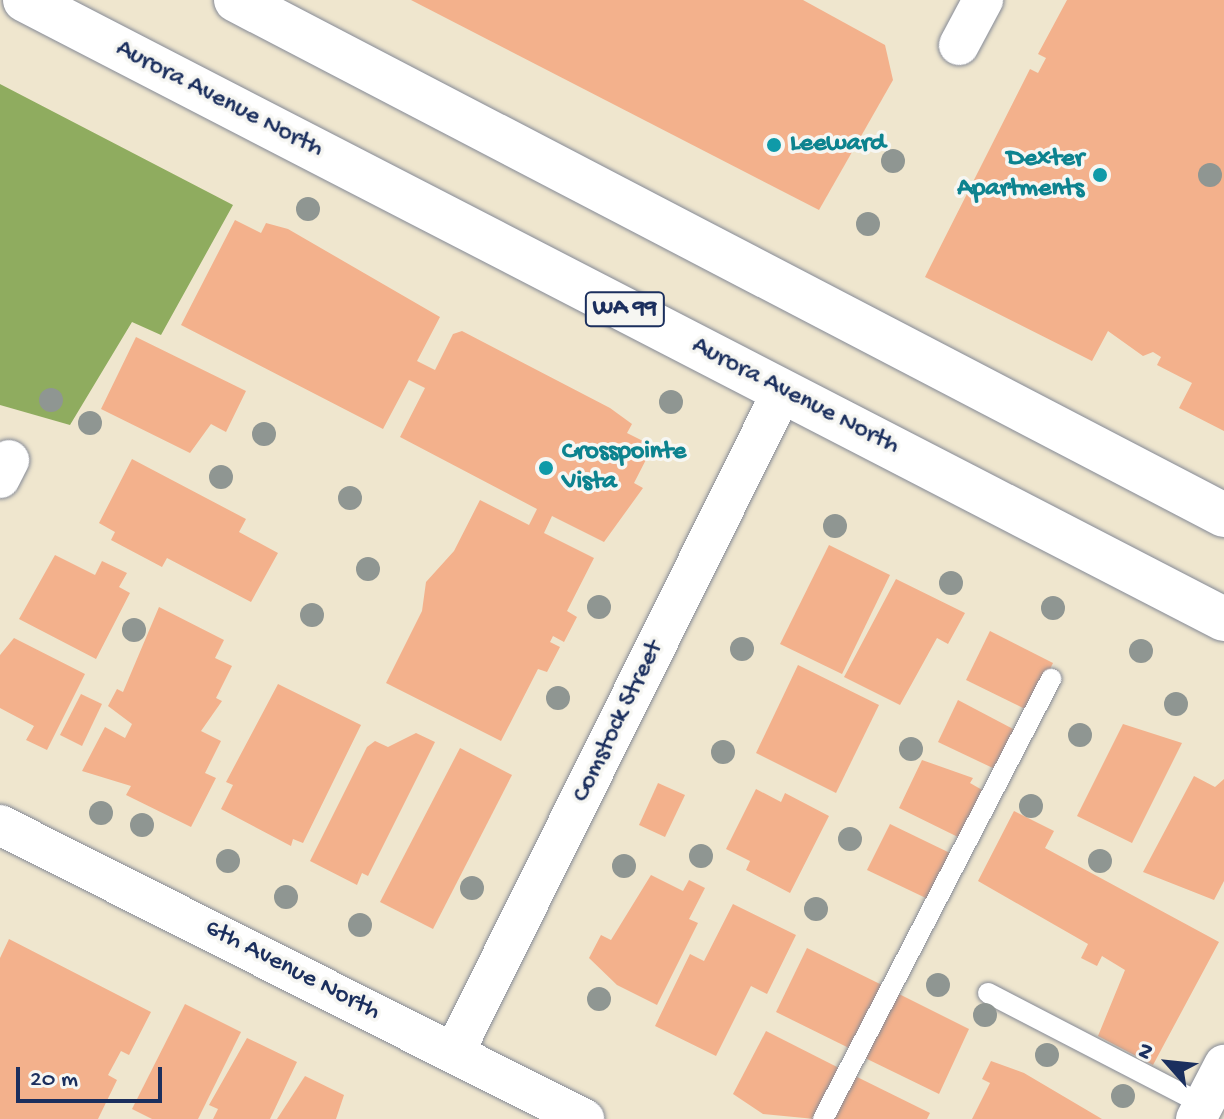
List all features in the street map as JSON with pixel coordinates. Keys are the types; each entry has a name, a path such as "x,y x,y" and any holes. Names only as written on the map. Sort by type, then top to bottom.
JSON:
{"highway":[{"name":"Aurora Avenue North","path":"25,0 1224,619"},
{"path":"236,0 1224,515"}],"street":[{"path":"959,45 983,0"},
{"name":"Comstock Street","path":"454,1053 783,390"},
{"name":"6th Avenue North","path":"0,825 584,1119"},
{"path":"1200,1112 1224,1065"}],"lane":[{"path":"823,1119 1051,679"},
{"path":"988,993 1200,1112"}],"green space":[{"path":"0,84 233,205 161,335 132,322 70,425 0,405"}],"building":[{"name":"Leeward","path":"411,0 803,0 885,45 893,80 819,210"},
{"name":"Dexter Apartments","path":"1067,0 1224,0 1224,431 1179,408 1192,383 1157,365 1161,357 1153,352 1143,356 1108,331 1092,361 925,277 1030,69 1038,73 1046,58 1038,54"},
{"name":"Crosspointe Vista","path":"235,220 261,233 266,223 288,229 440,317 417,361 435,370 453,334 462,331 610,408 632,424 627,433 653,446 634,483 643,488 604,542 552,516 544,533 594,558 567,611 577,617 564,642 553,636 550,642 560,647 547,672 538,669 501,741 386,683 422,611 426,582 454,551 480,500 529,525 537,509 400,437 425,388 409,380 383,429 181,325"},
{"path":"136,337 246,391 226,432 211,424 190,453 101,409"},
{"path":"132,459 246,519 239,532 278,553 251,602 167,558 162,567 111,540 115,532 99,523"},
{"path":"829,545 890,575 842,674 780,644"},
{"path":"55,555 95,575 102,561 127,573 119,587 130,593 96,659 19,619"},
{"path":"896,579 965,613 948,644 937,638 900,705 844,677"},
{"path":"159,607 224,640 215,658 232,666 216,698 222,701 201,731 221,741 205,773 216,778 191,827 126,795 131,786 82,771 105,727 125,738 132,724 108,706 117,689 123,692"},
{"path":"990,631 1053,663 1029,711 966,680"},
{"path":"14,638 85,674 47,750 26,740 34,726 0,708 0,655"},
{"path":"798,665 879,705 836,793 756,753"},
{"path":"278,684 361,725 303,843 293,839 291,846 221,809 233,785 226,782"},
{"path":"81,694 102,704 82,746 60,735"},
{"path":"958,700 1015,730 997,770 938,742"},
{"path":"1123,724 1182,743 1132,843 1077,816"},
{"path":"416,733 435,742 368,876 362,873 357,885 310,861 367,747 375,741 388,747"},
{"path":"460,748 512,775 433,929 380,902"},
{"path":"922,760 973,778 970,783 984,791 960,838 899,808"},
{"path":"1194,776 1215,787 1224,779 1224,881 1214,900 1143,872"},
{"path":"658,783 685,795 665,837 639,825"},
{"path":"756,789 781,802 785,793 829,816 790,893 746,870 750,861 726,849"},
{"path":"1014,811 1054,831 1045,848 1219,942 1153,1065 1098,1036 1125,970 1102,956 1097,966 1081,958 1088,944 978,881"},
{"path":"890,824 952,854 930,900 867,870"},
{"path":"651,875 683,891 689,880 705,888 689,919 698,923 657,1005 617,985 589,958 601,935 611,940"},
{"path":"733,904 796,935 767,994 751,986 716,1056 655,1026 690,954 704,961"},
{"path":"9,939 151,1012 129,1055 121,1051 108,1075 117,1080 98,1119 0,1119 0,958"},
{"path":"807,948 882,985 851,1049 776,1012"},
{"path":"895,992 969,1029 939,1094 863,1057"},
{"path":"185,1004 241,1032 198,1119 152,1119 132,1109"},
{"path":"766,1031 841,1069 815,1119 763,1114 733,1094"},
{"path":"247,1038 297,1062 270,1119 213,1119 218,1109 209,1105"},
{"path":"991,1061 1024,1073 1102,1119 972,1119 990,1083 982,1079"},
{"path":"853,1075 930,1113 927,1119 831,1119"},
{"path":"305,1076 344,1095 336,1119 277,1119"}],"place":[{"name":"Leeward","path":"774,145"},
{"name":"Dexter Apartments","path":"1100,175"},
{"name":"Crosspointe Vista","path":"546,468"}]}
